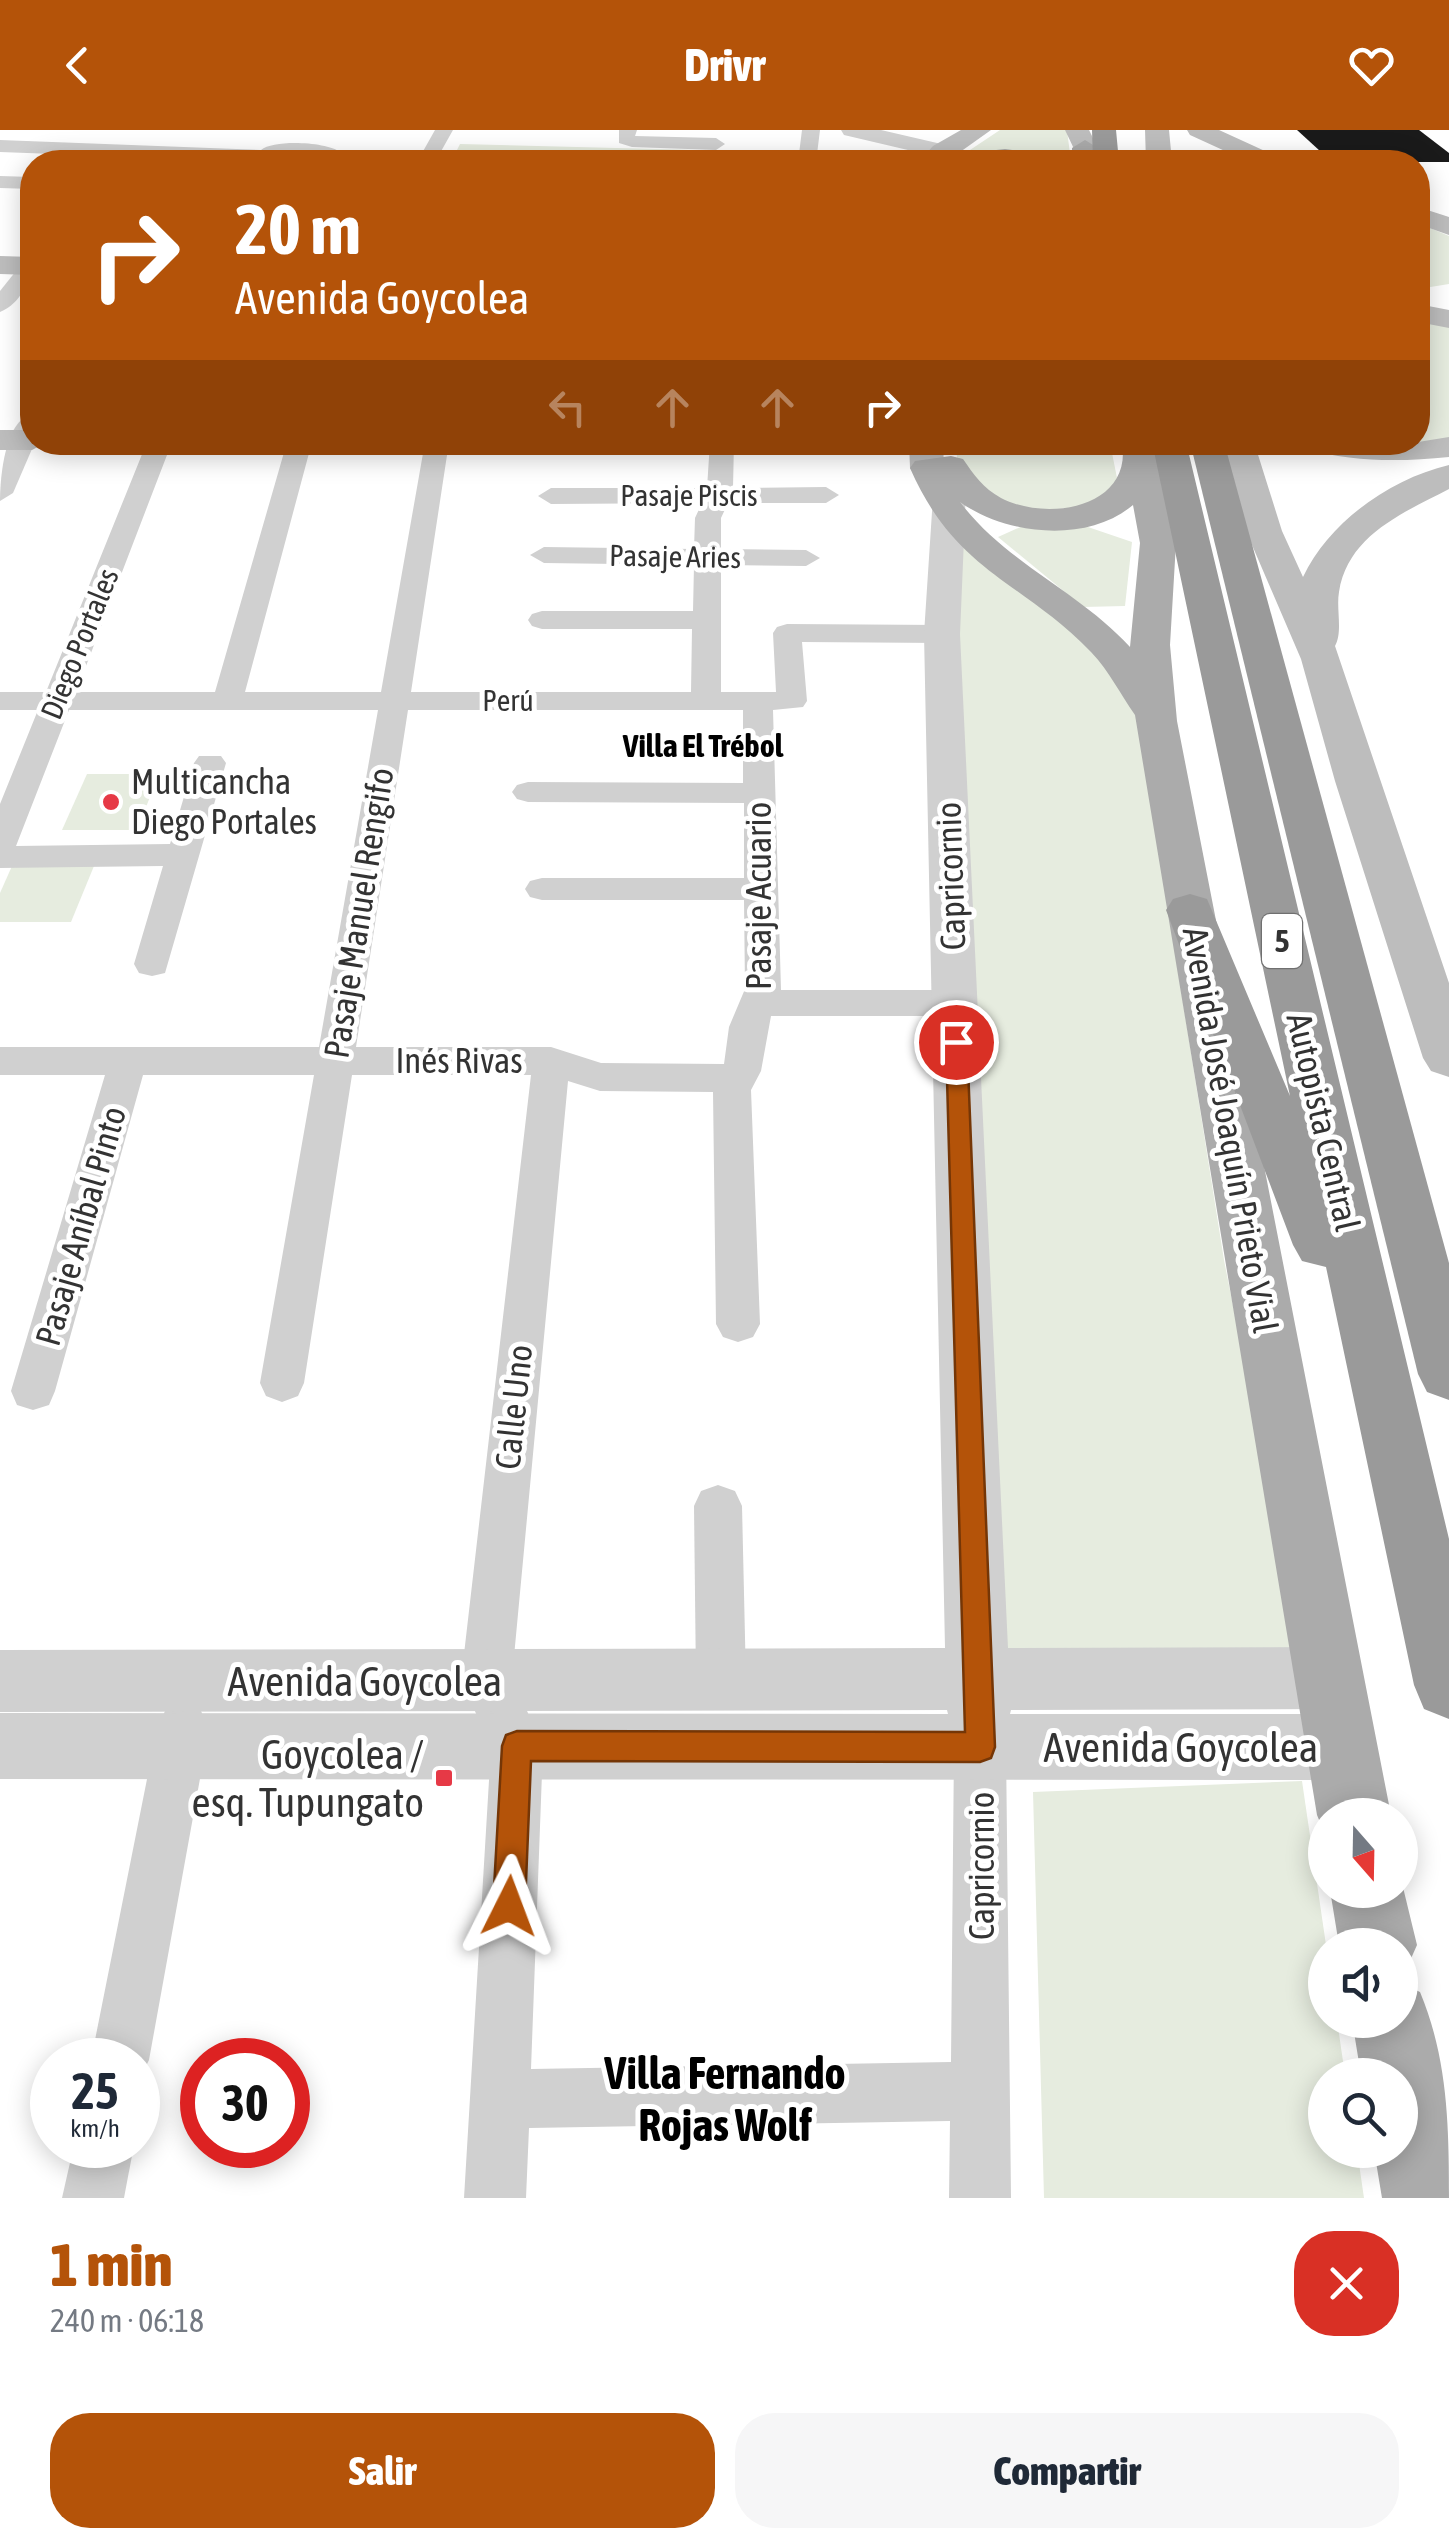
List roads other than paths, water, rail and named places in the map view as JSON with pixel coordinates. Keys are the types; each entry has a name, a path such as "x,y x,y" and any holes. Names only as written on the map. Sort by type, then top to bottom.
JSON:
{"highway":[{"name":"Autopista Central","path":"1152,455 1395,1440 1449,1685"},
{"name":"Autopista Central","path":"1210,455 1449,1374"},
{"path":"1190,910 1395,1440"},
{"path":"1372,1074 1449,1237"}],"main road":[{"path":"960,150 992,130"},
{"path":"1199,130 1243,150"},
{"path":"938,455 964,489 982,502 1020,514 1053,518 1084,515 1117,503 1138,480 1148,455"},
{"path":"938,455 934,489 947,511 984,548 1111,646 1137,680 1156,721"},
{"name":"Avenida José Joaquín Prieto Vial","path":"1151,455 1158,542 1150,646 1156,721 1351,1798"},
{"path":"1242,455 1264,532 1321,659 1449,1058"},
{"path":"1321,659 1317,591 1330,555 1362,523 1449,475"},
{"path":"1396,2038 1426,2198"},
{"path":"1399,2038 1449,2190"}],"street":[{"path":"0,145 14,130"},
{"path":"108,150 126,130"},
{"path":"271,150 288,130"},
{"path":"628,130 625,139 629,141 716,145"},
{"path":"852,130 932,150"},
{"path":"0,145 46,150"},
{"path":"0,304 17,261"},
{"path":"0,493 20,441"},
{"name":"Diego Portales","path":"0,845 155,455"},
{"path":"227,701 296,455"},
{"name":"Pasaje Manuel Rengifo","path":"282,1383 435,455"},
{"path":"706,701 708,518 718,497 721,455"},
{"name":"Capricornio","path":"938,455 928,562 942,634 978,1681 980,2198"},
{"name":"Pasaje Piscis","path":"551,496 826,494"},
{"name":"Capricornio","path":"942,634 948,596 947,511"},
{"name":"Pasaje Aries","path":"544,555 806,558"},
{"path":"542,620 706,620"},
{"name":"Perú","path":"0,701 792,702 787,633 942,634"},
{"name":"Pasaje Acuario","path":"738,1324 732,1090 744,1062 748,1027 760,1003 758,703"},
{"path":"152,964 210,763"},
{"path":"528,792 760,792"},
{"path":"0,857 183,855"},
{"path":"542,889 761,889"},
{"path":"760,1003 955,1002"},
{"name":"Inés Rivas","path":"0,1061 551,1061 600,1077 736,1078"},
{"name":"Pasaje Aníbal Pinto","path":"33,1391 128,1061"},
{"name":"Calle Uno","path":"486,1680 551,1061"},
{"path":"718,1506 721,1680"},
{"name":"Avenida Goycolea","path":"0,1681 1330,1678"},
{"path":"486,1680 517,1746 495,2198"},
{"path":"124,2038 194,1681"},
{"name":"Avenida Goycolea","path":"0,1746 1342,1747"},
{"path":"500,2099 981,2091"},
{"path":"93,2198 99,2168"}],"place":[{"name":"Multicancha Diego Portales","path":"111,802"},
{"name":"Goycolea / esq. Tupungato","path":"444,1778"}],"district":[{"name":"Villa El Trébol","path":"703,746"},
{"name":"Villa Fernando Rojas Wolf","path":"725,2099"}]}
